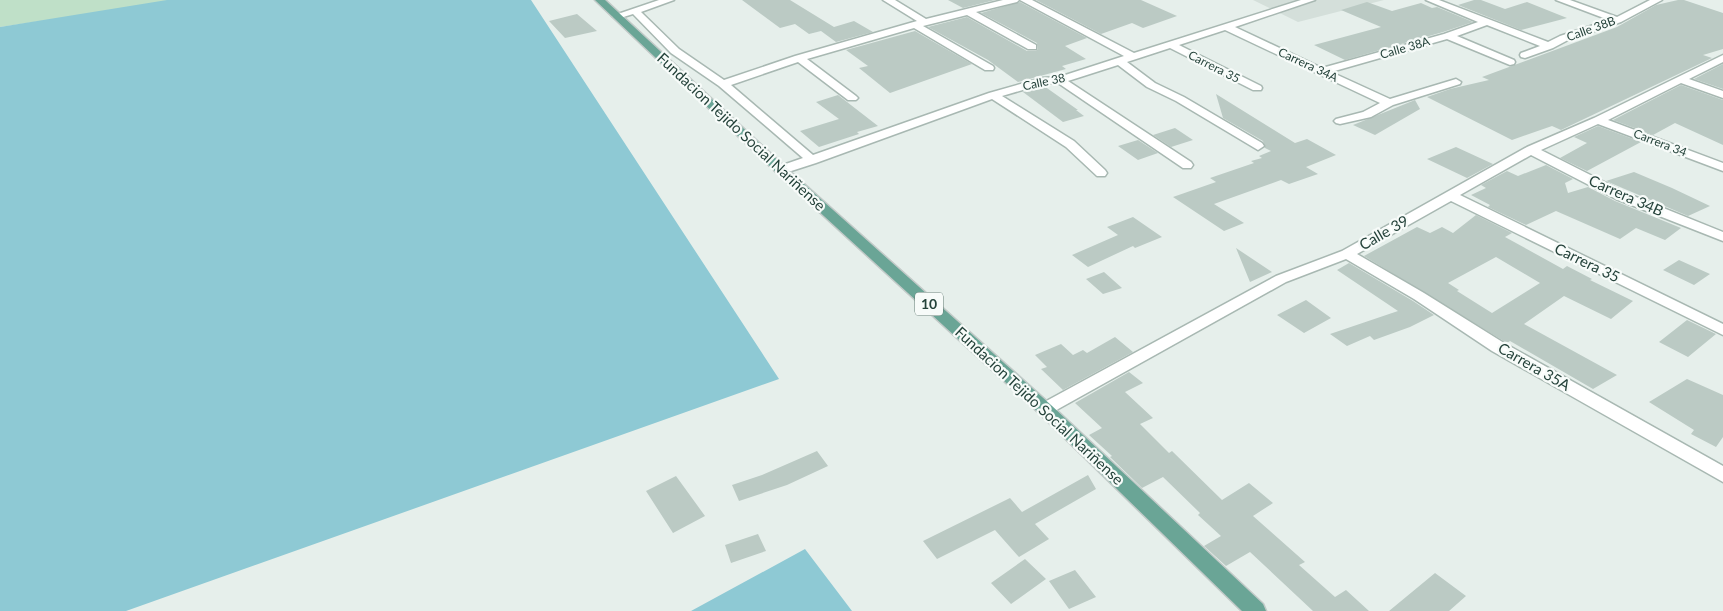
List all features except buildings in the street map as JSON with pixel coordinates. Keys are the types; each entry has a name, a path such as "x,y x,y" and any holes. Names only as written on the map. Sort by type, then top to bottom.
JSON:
{"main road":[{"name":"Fundacion Tejido Social Nariñense","path":"600,0 781,170 1045,409 1256,611"}],"street":[{"path":"617,16 669,0"},
{"path":"888,0 989,68"},
{"path":"723,84 799,58 1012,0"},
{"path":"1025,0 1134,57"},
{"name":"Calle 38","path":"781,170 993,94 1042,81 1060,80 1310,0"},
{"path":"1431,0 1549,46"},
{"path":"1562,0 1618,20"},
{"name":"Calle 38B","path":"1524,55 1564,38 1618,20 1653,0"},
{"path":"635,11 675,51 723,84 812,160"},
{"path":"970,12 1032,47"},
{"name":"Calle 38A","path":"1322,71 1448,36 1487,22"},
{"name":"Carrera 34A","path":"1226,27 1389,104"},
{"path":"1448,36 1510,62"},
{"name":"Carrera 35","path":"1171,45 1257,88"},
{"path":"799,58 852,98"},
{"name":"Calle 39","path":"1045,409 1281,279 1347,254 1531,150 1598,120 1723,58"},
{"path":"1119,61 1151,85 1258,146"},
{"path":"1679,79 1723,95"},
{"path":"1060,80 1187,165"},
{"path":"1340,121 1367,115 1389,104 1456,82"},
{"path":"993,94 1070,144 1101,174"},
{"name":"Carrera 34","path":"1598,120 1723,167"},
{"name":"Carrera 34B","path":"1531,150 1621,196 1723,237"},
{"name":"Carrera 35","path":"1450,195 1723,330"},
{"name":"Carrera 35A","path":"1347,254 1419,296 1498,347 1723,475"}],"shaded area":[{"path":"1253,0 1384,0 1298,22"}],"green space":[{"path":"0,0 184,0 0,27"}],"water":[{"path":"167,0 531,0 779,379 126,611 0,611 0,27"},
{"path":"805,549 852,611 691,611"}]}
